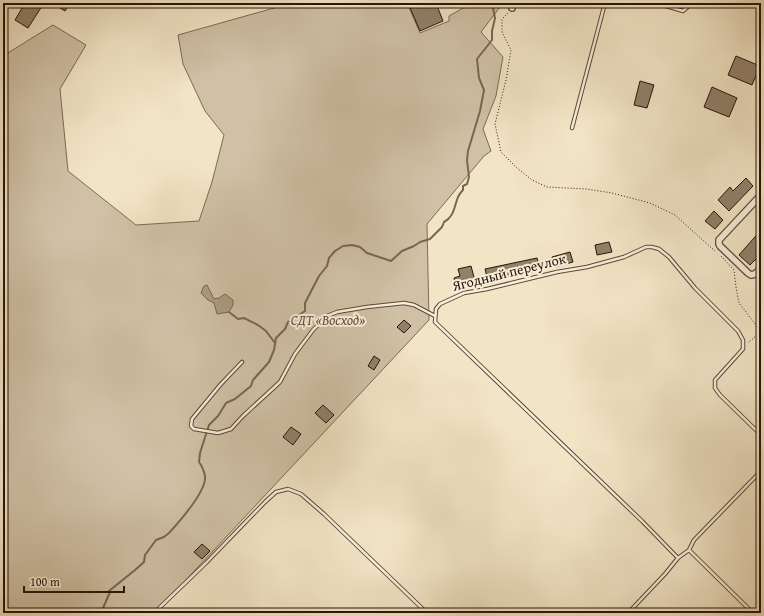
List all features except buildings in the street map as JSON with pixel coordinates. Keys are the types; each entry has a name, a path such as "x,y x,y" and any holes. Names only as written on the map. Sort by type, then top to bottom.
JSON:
{"street":[{"path":"761,196 719,240 720,246 748,273 752,275 755,274 761,268"}],"lane":[{"path":"572,128 605,3"},
{"path":"656,3 683,11 692,3"},
{"name":"Ягодный переулок","path":"434,316 436,309 440,304 464,293 557,272 587,267 624,256 646,247 652,247 659,249 669,257 695,288 738,331 743,340 743,349"},
{"path":"242,362 221,384 192,419 191,426 194,429 218,433 231,429 280,382 295,354 313,330 327,316 337,312 368,307 404,303 414,305 434,316 435,322 642,521 678,558"},
{"path":"743,349 715,380 716,388 720,395 761,435"},
{"path":"628,613 678,558 688,550 694,540 761,471"},
{"path":"154,613 206,563 265,502 276,492 288,489 301,494 324,514 427,613"},
{"path":"688,550 753,613"}],"path":[{"path":"513,5 502,19 502,32 511,50 506,80 495,124 501,152 532,180 546,187 586,188 650,203 675,215 716,251"},
{"path":"720,256 734,270 739,303 756,325 757,335 743,349"}],"green space":[{"name":"СДТ «Восход»","path":"292,3 407,3 420,33 449,21 449,16 463,8 464,3 503,3 481,32 503,57 496,96 483,129 491,151 484,156 427,224 429,320 155,613 3,613 3,56 53,25 86,45 60,89 68,171 136,225 199,221 212,182 224,135 205,111 183,64 178,35"}],"shaded area":[{"path":"207,285 214,299 225,294 233,300 233,305 229,312 217,314 214,303 208,300 201,293 204,286"}],"waterway":[{"path":"97,613 103,608 110,592 109,591 144,562 145,555 156,540 169,533 197,498 202,490 205,476 199,462 200,453 209,425 218,416 226,403 235,399 251,386 253,380 269,362 274,350 276,338 285,329 288,322 305,311 305,303 319,276 327,266 329,258 335,251 343,246 352,245 360,247 367,253 391,261 402,251 430,239 452,215 458,197 463,190 463,186 467,184 469,177 467,160 468,151 480,111 484,90 479,78 477,59 492,40 492,31 495,18 492,3"},
{"path":"229,312 238,319 244,318 258,325 266,331 275,343"}]}
